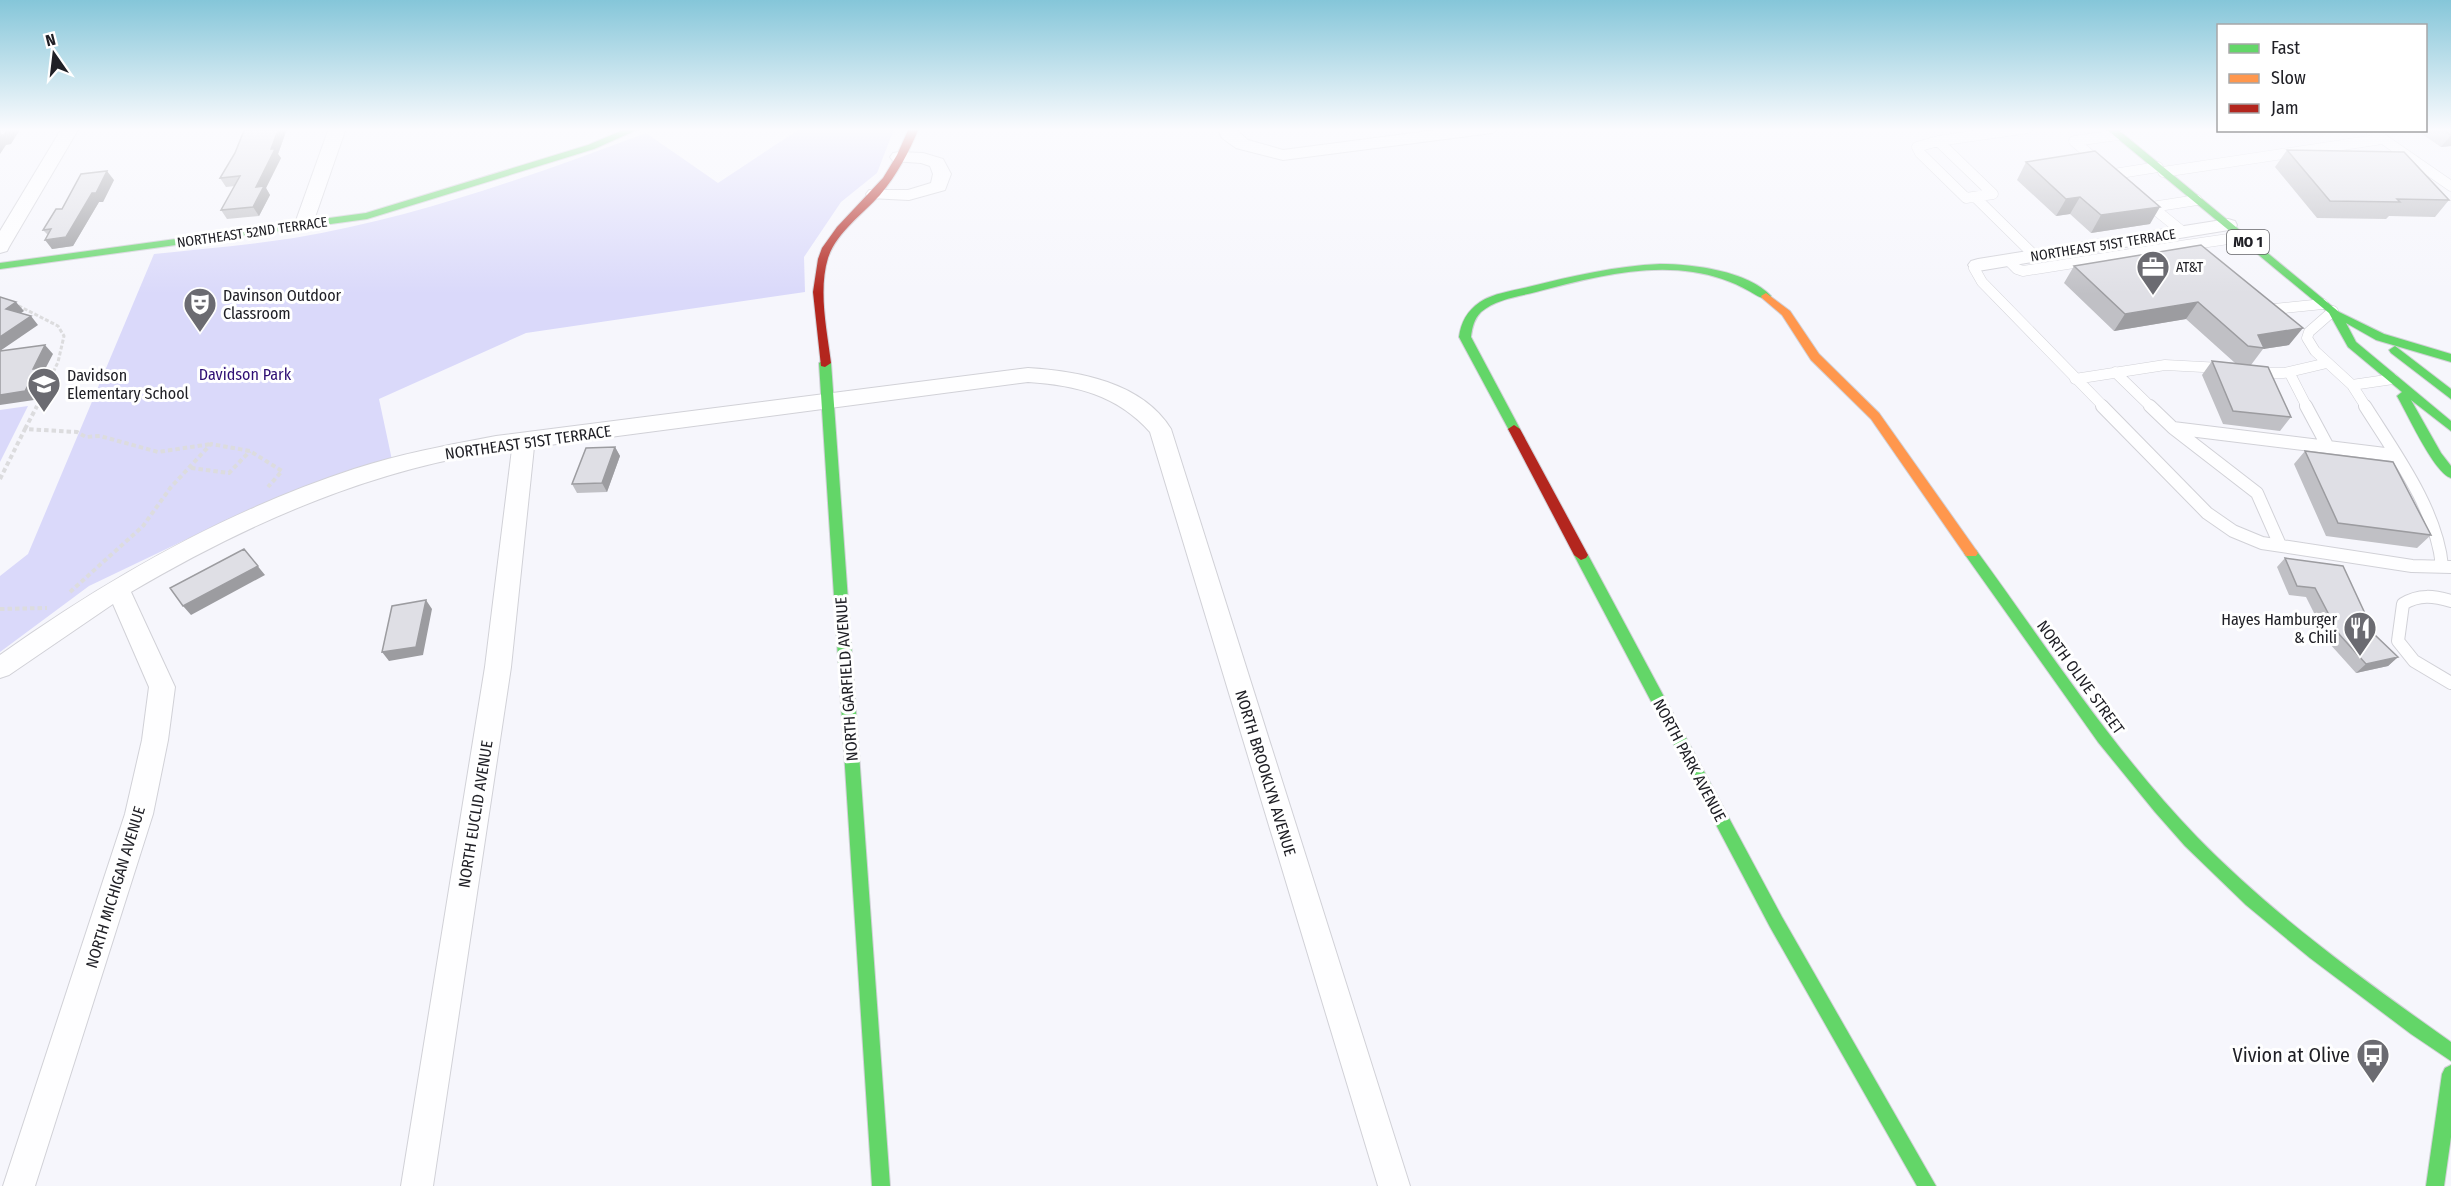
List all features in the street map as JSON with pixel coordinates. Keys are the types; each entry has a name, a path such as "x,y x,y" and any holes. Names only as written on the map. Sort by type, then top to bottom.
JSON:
{"street":[{"path":"0,247 38,183"},
{"path":"303,226 318,183"},
{"name":"NORTHEAST 52ND TERRACE","path":"0,266 367,216 472,183"},
{"name":"NORTH GARFIELD AVENUE","path":"881,1186 819,274 821,258 838,228 875,194 882,183"},
{"path":"875,194 909,195 939,186 940,183"},
{"name":"MO 1","path":"2176,183 2328,308 2380,337 2451,395"},
{"name":"NORTHEAST 51ST TERRACE","path":"1978,265 2235,231"},
{"name":"NORTH PARK AVENUE","path":"1733,279 1690,269 1631,268 1603,271 1492,300 1473,312 1465,328 1465,338 1776,921 1927,1186"},
{"name":"NORTH OLIVE STREET","path":"1733,279 1755,289 1776,303 1791,320 1800,338 1814,355 1864,403 1921,478 1946,519 2104,738 2134,777 2187,837 2249,898 2296,939 2451,1052"},
{"name":"MO 1","path":"2328,308 2352,344 2451,427"},
{"path":"2380,337 2433,355 2451,358"},
{"name":"NORTHEAST 51ST TERRACE","path":"0,668 118,588 181,553 259,514 306,495 349,478 409,461 467,448 828,399 1028,375 1058,376 1103,387"},
{"path":"2393,379 2436,456 2451,474"},
{"name":"NORTH BROOKLYN AVENUE","path":"1103,387 1134,404 1160,429 1394,1186"},
{"name":"NORTH EUCLID AVENUE","path":"417,1186 498,667 524,442"},
{"name":"NORTH MICHIGAN AVENUE","path":"19,1186 139,814 155,740 162,687 118,588"},
{"path":"2435,1186 2451,1074"}],"lane":[{"path":"1951,183 1966,198 1993,194 1982,183"},
{"path":"2137,194 2212,266"},
{"path":"1975,197 2035,256"},
{"path":"2152,207 2197,200"},
{"path":"2008,260 2017,270 2023,271 2185,239"},
{"path":"1978,265 1974,268 1982,282 2206,513 2226,529 2243,538 2280,545 2412,566 2447,566 2429,516 2352,385 2314,351 2307,338 2309,332 2328,308"},
{"path":"2253,302 2261,309 2269,311 2328,308"},
{"path":"2075,379 2175,363 2270,375 2327,363"},
{"path":"2115,372 2173,428 2257,493 2280,545"},
{"path":"2289,372 2328,447"},
{"path":"2352,385 2393,379"},
{"path":"2173,428 2393,454"},
{"path":"2451,601 2424,596 2403,604 2398,641 2406,652 2420,664 2451,683"}],"path":[{"path":"0,479 61,356 64,335 61,328 53,322 30,313 20,304 10,302"},
{"path":"25,429 77,432 86,437 113,439 158,452 211,444 250,451 282,471 266,490 306,495"},
{"path":"67,594 143,526 171,488 211,444"},
{"path":"190,467 229,473 250,451"},
{"path":"0,609 53,608"}],"green space":[{"name":"Davidson Park","path":"505,183 864,183 841,202 804,257 805,292 526,333 379,399 392,460 254,507 89,586 0,652 0,576 28,554 154,254 242,245 339,230"},
{"path":"28,406 0,462 0,410"}],"building":[{"path":"76,183 101,183 96,193 92,193 66,237 45,240 51,229 43,230 56,209 62,209"},
{"path":"236,183 258,183 256,187 264,186 253,207 221,210"},
{"path":"2049,183 2133,183 2160,207 2101,215 2080,197 2066,199"},
{"path":"2315,183 2433,183 2449,200 2397,199 2400,202 2330,201"},
{"path":"2201,245 2303,328 2258,335 2264,348 2248,346 2198,302 2125,314 2074,266"},
{"path":"0,297 16,302 6,309 31,316 0,337"},
{"path":"45,345 33,369 37,369 25,391 0,395 0,351"},
{"path":"2212,361 2268,367 2291,417 2233,411"},
{"path":"615,447 602,483 572,484 586,448"},
{"path":"2305,451 2393,462 2431,535 2338,523"},
{"path":"244,549 258,566 183,606 170,588"},
{"path":"2285,558 2343,566 2375,635 2398,657 2366,664 2339,634 2315,588 2297,586"},
{"path":"426,600 416,647 382,652 392,606"}],"traffic: fast":[{"path":"0,266 367,216 473,183"},
{"path":"2177,183 2333,311 2352,344 2451,427"},
{"path":"1514,429 1465,337 1472,315 1489,302 1585,276 1660,267 1690,268 1713,273 1735,280 1766,296"},
{"path":"2339,315 2380,337 2451,358"},
{"path":"2395,350 2451,395"},
{"path":"825,363 881,1186"},
{"path":"2403,396 2436,456 2451,474"},
{"path":"1971,553 2103,737 2160,808 2191,841 2252,899 2316,953 2451,1052"},
{"path":"1581,555 1776,922 1927,1186"},
{"path":"2435,1186 2451,1074"}],"traffic: slow":[{"path":"1766,296 1786,313 1815,357 1875,416 1971,553"}],"traffic: jam":[{"path":"825,363 819,292 823,259 833,238 883,183"},
{"path":"1514,429 1581,555"}],"place":[{"name":"AT&T","path":"2153,296"},
{"name":"Davinson Outdoor Classroom","path":"200,333"},
{"name":"Davidson Elementary School","path":"44,413"},
{"name":"Hayes Hamburger & Chili","path":"2360,657"},
{"name":"Vivion at Olive","path":"2373,1084"}]}
